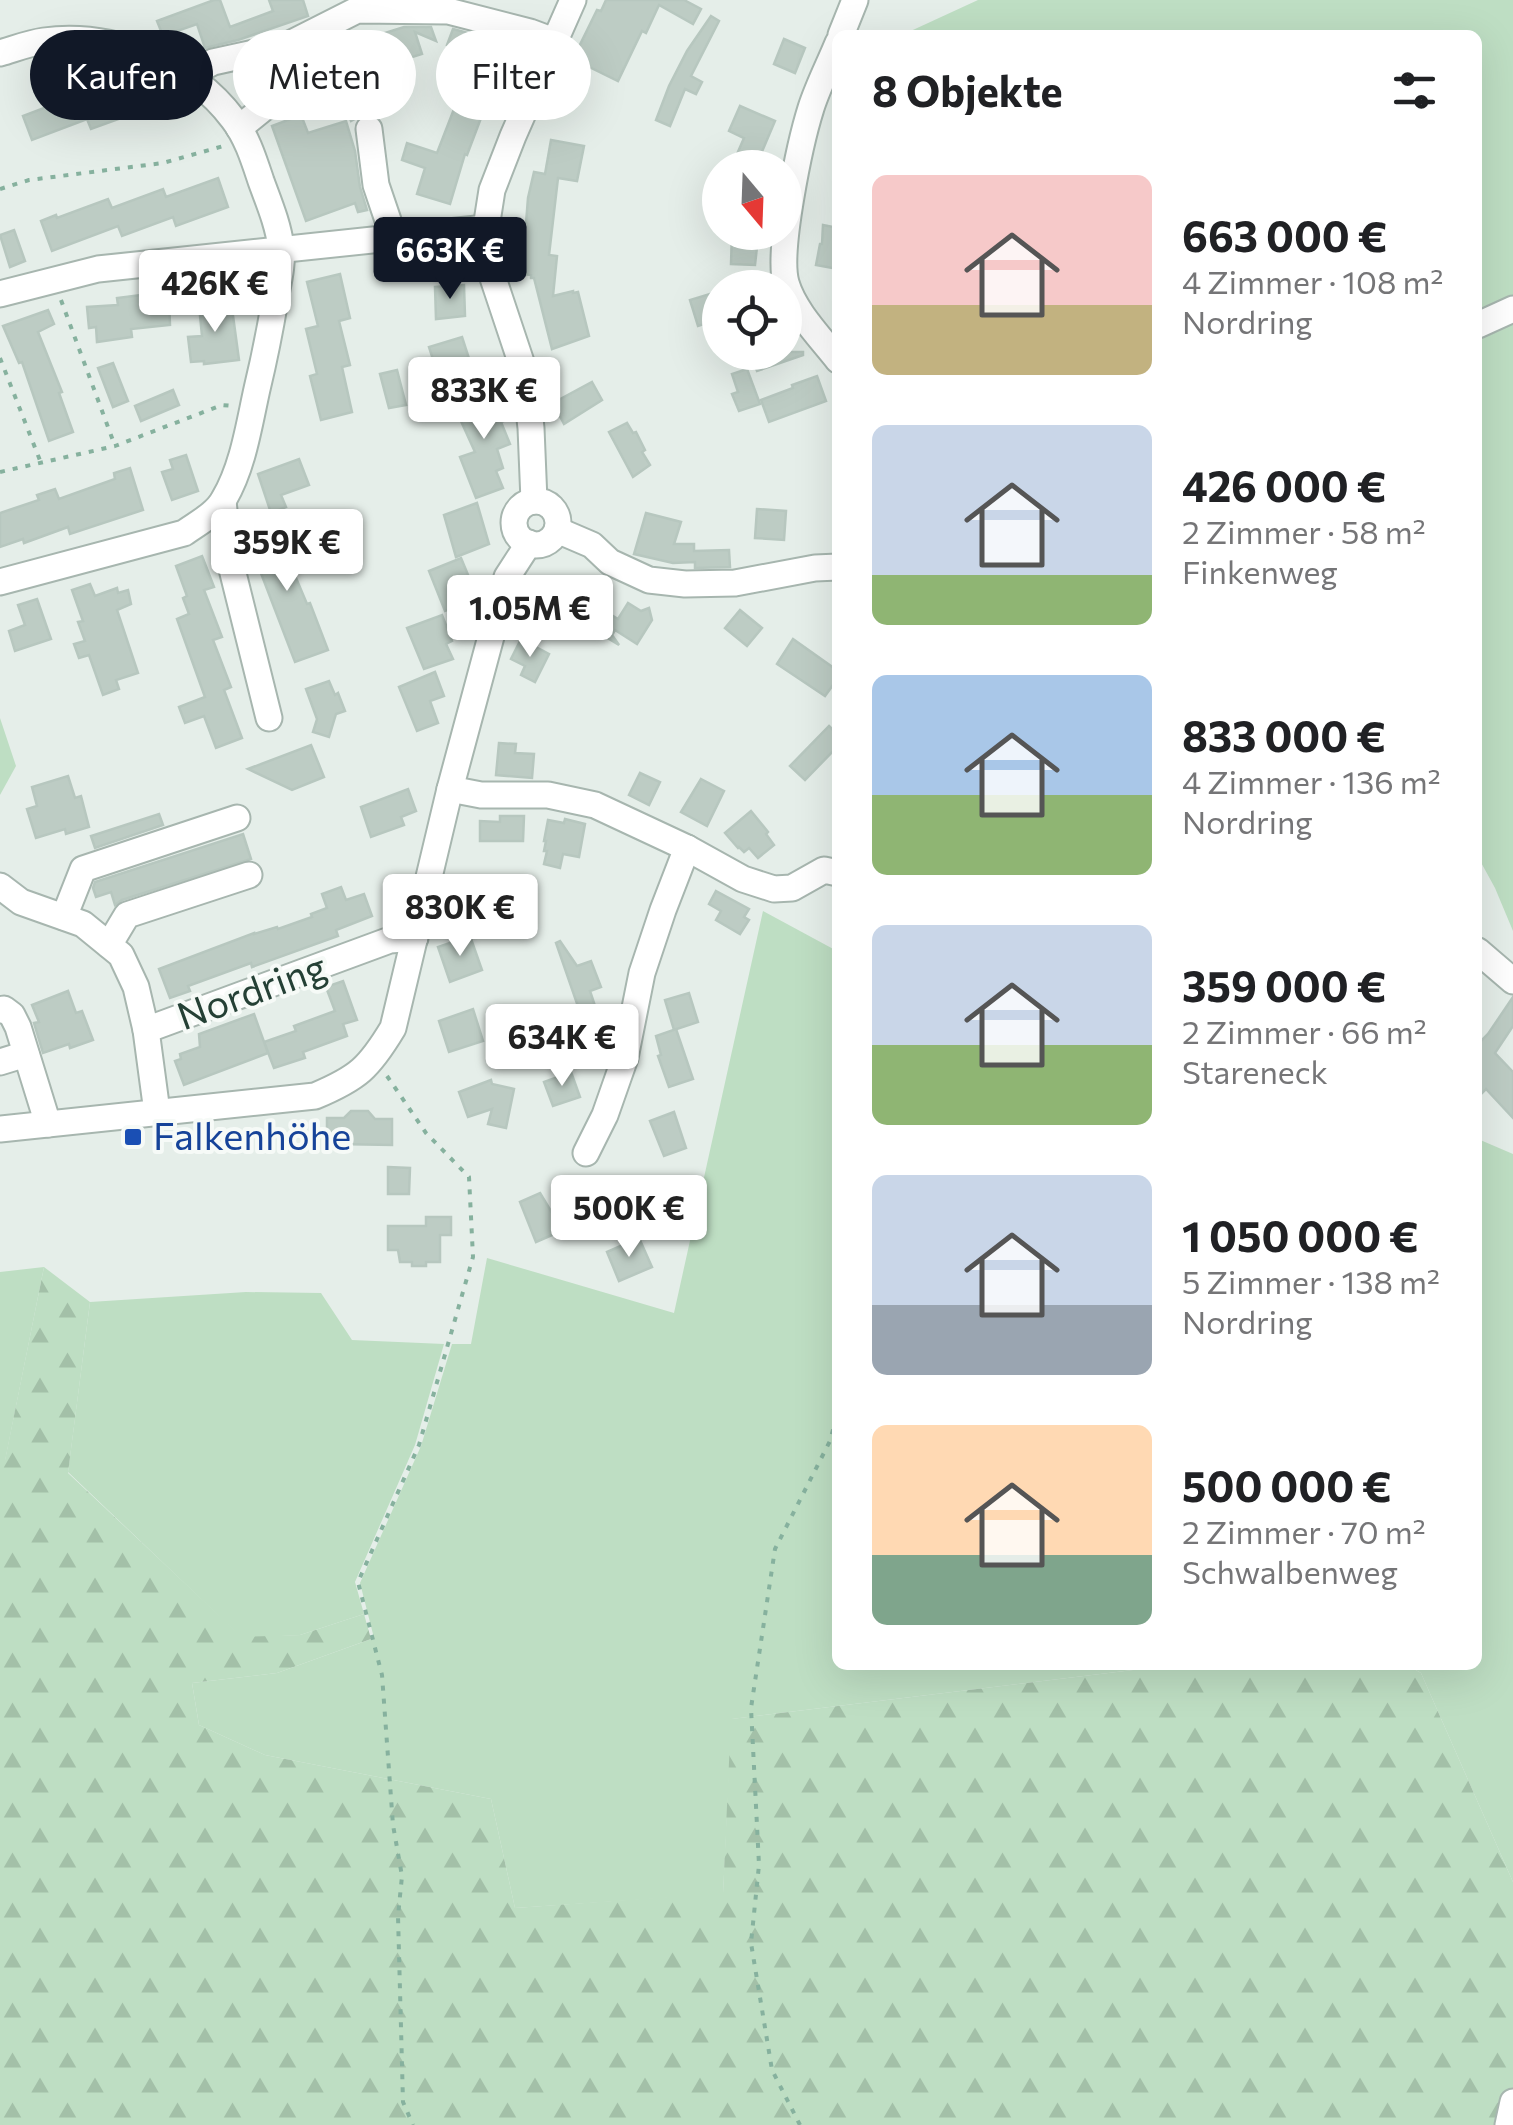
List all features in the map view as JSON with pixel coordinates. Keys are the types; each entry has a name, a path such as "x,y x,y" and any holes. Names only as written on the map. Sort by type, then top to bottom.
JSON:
{"street":[{"path":"559,30 573,0"},
{"path":"843,30 855,0"},
{"path":"213,62 286,46 358,10 448,11 522,30"},
{"path":"0,53 30,45"},
{"path":"832,57 811,107 782,260 786,285 832,352"},
{"path":"0,582 184,532 224,501 237,470 253,406 282,250 276,220 243,134 213,96"},
{"path":"243,134 254,120"},
{"path":"521,120 492,190 486,228 491,272 525,374 534,501"},
{"path":"370,129 376,186 394,238"},
{"path":"0,294 98,269 486,228"},
{"path":"1482,322 1513,309"},
{"path":"224,501 229,558 269,718"},
{"path":"534,501 545,502 554,509 557,530 546,542 529,543 518,534 515,520 521,507 534,501"},
{"path":"557,530 592,545 610,562 649,580 735,583 832,567"},
{"path":"0,1129 315,1096 350,1081 375,1058 393,1028 506,577 529,543"},
{"path":"450,789 481,794 548,794 595,804 743,879 774,889 792,888 824,870 832,872"},
{"path":"64,917 84,869 237,818"},
{"path":"586,1152 625,1058 642,973 687,848"},
{"path":"109,944 127,915 248,875"},
{"path":"0,886 22,902 83,924 122,955 136,987 146,1030 157,1112"},
{"name":"Nordring","path":"146,1030 390,940 415,938"},
{"path":"1482,954 1513,981"},
{"path":"0,1010 12,1015 48,1124"},
{"path":"0,1062 26,1054"},
{"path":"1508,2125 1513,2102"}],"path":[{"path":"0,188 30,180 163,163 243,134"},
{"path":"53,279 115,446"},
{"path":"0,358 41,462"},
{"path":"0,472 115,446 222,405 253,406"},
{"path":"375,1058 426,1133 469,1177 474,1257 419,1445 358,1582 382,1675 393,1826 402,1876 398,1916 403,2102 413,2125"},
{"path":"800,2125 772,2070 752,1943 759,1865 751,1708 776,1549 832,1433"}],"green space":[{"path":"978,0 1513,0 1513,306 1482,320 1482,30 913,30"},
{"path":"1513,311 1513,931 1482,864 1482,325"},
{"path":"0,718 16,766 0,795"},
{"path":"763,911 832,948 832,1670 1133,1670 732,1719 723,1894 515,1908 491,1799 265,1755 199,1725 192,1683 277,1673 374,1638 360,1583 421,1446 452,1344 471,1344 487,1258 674,1313"},
{"path":"1482,1141 1513,1154 1513,1882 1421,1673 1416,1670 1482,1670"},
{"path":"44,1267 5,1461 0,1461 0,1272"},
{"path":"44,1267 90,1302 68,1473 242,1637 300,1635 364,1614 371,1639 277,1673 192,1683 199,1725 265,1755 491,1799 515,1908 723,1893 731,1719 1133,1670 1416,1670 1421,1673 1513,1882 1513,2125 0,2125 0,1461 5,1460"},
{"path":"246,1292 321,1293 352,1340 444,1344 415,1445 355,1582 364,1614 300,1635 242,1638 68,1472 90,1302"}],"building":[{"path":"214,0 220,0 230,27 273,11 269,0 303,0 308,16 267,30 233,30 233,41 213,46 213,30 199,30 197,24 180,30 161,30 157,21"},
{"path":"606,0 684,0 701,9 693,24 659,5 618,81 591,68 591,30 587,30 597,10 601,11"},
{"path":"711,16 719,21 691,76 702,82 696,94 685,89 670,126 656,120 687,51"},
{"path":"431,27 436,41 416,30 394,30"},
{"path":"784,39 805,48 795,73 774,64"},
{"path":"740,106 775,121 763,150 739,150 744,138 729,131"},
{"path":"30,113 30,120 84,120 32,140 23,116"},
{"path":"87,120 116,120 91,129"},
{"path":"303,120 308,133 346,121 367,210 358,212 355,203 306,221 272,126"},
{"path":"450,120 480,120 450,204 417,194 425,168 402,160 407,143 437,153"},
{"path":"551,140 584,146 577,181 558,178 549,255 557,256 553,296 578,292 589,336 552,349 534,278 522,274 528,198 534,172 545,174"},
{"path":"218,178 228,207 176,226 173,217 122,236 118,226 52,251 41,221 108,199 112,208 163,189 166,197"},
{"path":"823,225 832,227 832,268 816,265"},
{"path":"14,230 25,261 10,267 0,235"},
{"path":"731,250 757,250 755,265 731,264"},
{"path":"340,274 350,318 339,321 350,365 342,367 352,412 321,420 310,376 317,374 306,329 318,326 307,282"},
{"path":"464,285 465,316 436,319 435,287"},
{"path":"142,295 143,302 169,300 170,325 131,329 132,337 97,342 96,327 89,328 87,307 118,305 117,298"},
{"path":"702,296 702,325 698,326 690,300"},
{"path":"231,301 239,360 191,362 188,337 202,336 199,305"},
{"path":"48,310 54,324 38,332 73,432 49,441 22,362 19,363 3,326"},
{"path":"462,337 474,374 441,384 429,347"},
{"path":"113,363 128,401 113,407 98,368"},
{"path":"397,370 406,405 389,408 380,374"},
{"path":"747,370 760,404 739,411 732,394 738,392 732,374"},
{"path":"817,376 826,401 769,422 761,400"},
{"path":"592,382 602,400 564,424 553,403"},
{"path":"173,390 179,405 141,421 135,406"},
{"path":"495,391 510,444 497,449 503,468 496,471 503,488 476,498 460,457 475,452 455,408"},
{"path":"627,423 636,432 650,465 633,477 609,432"},
{"path":"186,455 198,491 172,500 162,472 173,469 170,460"},
{"path":"299,459 309,485 281,495 286,507 271,513 258,474"},
{"path":"130,468 143,510 70,534 68,527 0,547 0,513 39,500 37,495 55,489 59,499 115,479 114,473"},
{"path":"477,503 489,544 456,557 444,515"},
{"path":"757,509 786,511 784,540 755,538"},
{"path":"646,513 681,522 674,544 694,544 694,551 729,550 730,567 695,568 695,562 673,563 634,554"},
{"path":"281,521 291,547 273,554 284,583 296,578 328,650 295,662 246,534"},
{"path":"202,556 214,587 204,590 222,637 213,640 231,687 224,690 242,738 216,748 204,716 185,723 179,707 205,697 177,619 189,614 176,566"},
{"path":"461,558 471,582 459,587 466,603 445,611 429,571"},
{"path":"90,584 95,596 117,588 118,593 128,590 131,604 117,610 138,673 116,680 119,689 103,695 89,655 79,658 74,644 85,641 78,622 83,621 72,590"},
{"path":"583,588 603,621 608,613 618,619 628,603 641,611 649,608 652,620 637,644 615,630 612,635 619,645 573,617 563,600"},
{"path":"37,599 51,639 15,651 9,631 25,625 18,605"},
{"path":"740,610 762,628 747,646 725,628"},
{"path":"442,615 452,641 446,644 453,659 424,669 407,628"},
{"path":"521,639 549,654 535,682 521,675 525,666 511,659"},
{"path":"793,639 832,667 832,686 825,696 777,664"},
{"path":"435,672 444,696 430,701 438,723 417,731 399,687"},
{"path":"329,681 345,711 336,714 329,737 313,732 317,719 306,689"},
{"path":"829,726 832,729 832,752 805,780 790,766"},
{"path":"499,743 516,744 515,753 534,754 532,778 496,775"},
{"path":"311,745 324,777 292,790 248,769"},
{"path":"640,773 660,782 649,805 629,795"},
{"path":"68,776 75,798 81,796 89,827 36,838 27,809 37,806 32,787"},
{"path":"701,779 724,791 707,826 681,812"},
{"path":"408,789 416,811 401,817 404,825 371,837 361,807"},
{"path":"751,811 774,845 758,858 749,848 744,852 738,848 725,833"},
{"path":"159,814 163,825 95,848 91,836"},
{"path":"500,816 524,816 523,841 480,841 480,821 500,822"},
{"path":"565,819 585,824 579,857 563,854 560,868 544,864 548,820 564,823"},
{"path":"243,834 251,859 115,905 111,892 96,897 95,882"},
{"path":"341,887 346,900 364,894 372,916 336,930 338,936 188,986 190,991 170,998 159,969 254,933 312,917 311,914 327,908 322,894"},
{"path":"716,891 749,909 744,917 749,920 740,934 716,920 721,911 709,904"},
{"path":"470,936 482,970 450,982 438,947"},
{"path":"560,941 577,966 591,961 601,987 590,991 598,1015 583,1020 591,1044 563,1054 554,1028 582,1018 556,943"},
{"path":"343,981 357,1020 343,1024 347,1036 303,1052 305,1058 274,1068 264,1042 335,1011 326,987"},
{"path":"68,991 76,1013 82,1011 93,1040 43,1053 34,1023 39,1022 32,1005"},
{"path":"689,993 698,1022 674,1030 665,1000"},
{"path":"1513,997 1513,1026 1495,1053 1513,1072 1513,1118 1486,1089 1482,1093 1482,1040"},
{"path":"473,1009 483,1041 449,1052 439,1021"},
{"path":"254,1014 268,1053 184,1085 175,1061 181,1059 180,1054 200,1047 199,1034"},
{"path":"676,1029 693,1079 669,1087 658,1056 661,1055 656,1036"},
{"path":"571,1072 580,1097 553,1106 544,1082"},
{"path":"491,1080 492,1084 514,1089 506,1128 488,1124 492,1109 468,1117 459,1092"},
{"path":"351,1111 368,1111 375,1119 392,1119 392,1145 327,1141 327,1118 344,1118"},
{"path":"674,1112 686,1148 664,1156 650,1121"},
{"path":"388,1167 410,1168 409,1194 388,1194"},
{"path":"540,1193 552,1213 560,1210 568,1228 536,1242 520,1202"},
{"path":"426,1217 451,1217 451,1235 440,1235 440,1262 412,1266 412,1262 400,1262 398,1250 388,1250 388,1226 426,1226"},
{"path":"639,1238 652,1267 619,1281 607,1252"}],"place":[{"name":"Falkenhöhe","path":"133,1137"}]}
